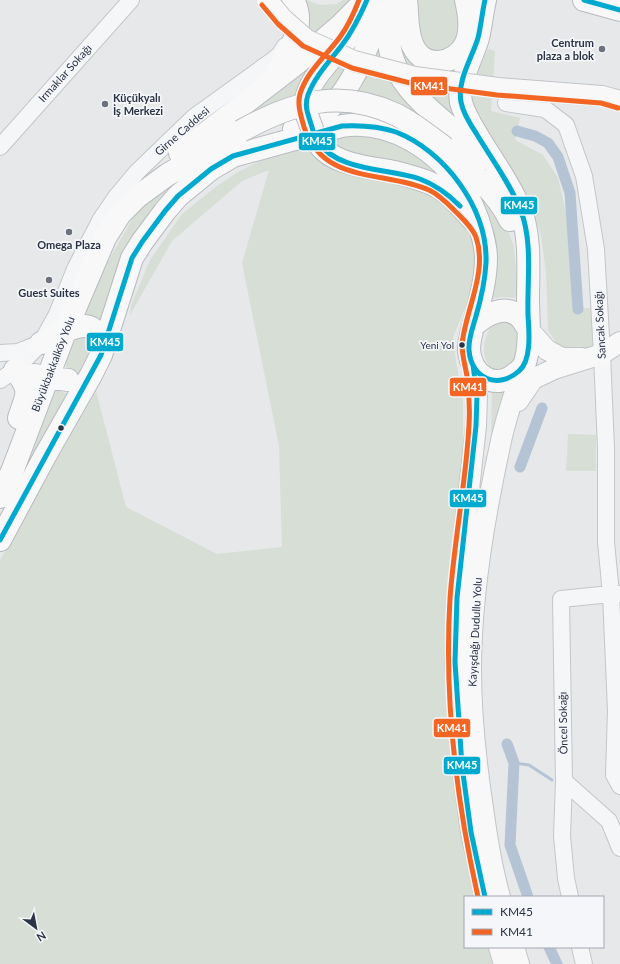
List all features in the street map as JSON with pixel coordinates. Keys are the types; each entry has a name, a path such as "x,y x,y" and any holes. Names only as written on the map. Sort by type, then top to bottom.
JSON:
{"highway":[{"path":"274,80 296,39 298,14 293,0"},
{"path":"137,197 185,148 297,63 341,25 366,0"},
{"path":"366,0 354,29 321,71 307,97 308,115 315,137 323,149 329,154 344,161 393,172 431,183 455,201 480,228"},
{"path":"0,540 101,355 132,258 154,224 178,196 211,169 233,156 318,118 325,113 341,95 352,79 364,53 384,0"},
{"path":"394,0 390,22 389,42 393,60 403,80 421,103 483,159 504,181"},
{"path":"406,0 410,36 413,47 420,55 430,61 438,62 448,61 454,57 460,52 466,43 469,29 466,0"},
{"path":"233,156 342,126 362,124 382,127 397,132 415,142 446,167 467,194 484,241 486,256 482,290 470,336 469,352 473,365 482,377 500,381 509,379 522,369 526,360 529,330 526,230 521,212 472,127 461,101 460,93 468,65 478,39 485,0"},
{"path":"584,0 620,10"},
{"name":"Büyükbakkalköy Yolu","path":"0,497 13,469 65,332 105,238 120,214 137,197 166,175 260,120 287,108 312,102 332,101 364,105 382,109 414,125 445,148 498,198 517,233 527,266"},
{"path":"474,324 490,313 504,311 512,312 520,317 529,330"},
{"path":"41,343 75,326 85,326 92,328 98,335 101,342 101,355"},
{"path":"5,369 50,371 59,373 68,380 81,379 91,375"},
{"path":"0,484 27,392 25,382 5,369"}],"main road":[{"path":"267,0 283,18 307,40 354,61 415,77 498,88 602,96 620,101"},
{"path":"529,330 546,350 562,358 597,356"},
{"path":"501,440 518,400 533,378 554,369 597,356 620,342"},
{"name":"Kayışdağı Dudullu Yolu","path":"473,365 477,395 476,426 457,598 455,662 462,766 471,832 485,896"},
{"name":"Kayışdağı Dudullu Yolu","path":"500,896 487,832 477,767 471,668 476,588 487,514 501,440 522,369"},
{"path":"499,948 504,964"},
{"path":"514,948 519,964"}],"street":[{"name":"Irmaklar Sokağı","path":"0,147 131,0"},
{"path":"259,0 288,35"},
{"name":"Girne Caddesi","path":"5,369 41,343 57,314 75,269 101,219 116,197 137,172 194,118 273,60 284,48 292,21 282,0"},
{"name":"Sancak Sokağı","path":"506,103 545,109 566,125 584,176 596,249 597,356 606,448 606,542 615,594 617,651 618,711 614,775 620,786"},
{"path":"0,353 18,352 41,343"},
{"name":"Öncel Sokağı","path":"570,896 566,878 562,836 564,781 561,599 615,594"},
{"path":"564,781 609,822 620,848"},
{"path":"580,948 584,964"}],"shaded area":[{"path":"302,0 307,0 320,5 336,4 343,0 356,0 295,60"},
{"path":"411,0 459,0 463,32 440,58 420,48"},
{"path":"399,9 405,47 414,65 426,70 464,57 460,122 426,98 400,58"},
{"path":"367,23 339,88 317,111 321,84"},
{"path":"382,28 436,126 357,115 336,114"},
{"path":"339,40 297,120 280,126 274,105 236,120"},
{"path":"488,49 495,51 491,111 520,118 515,140 543,155 558,178 566,213 573,310 595,307 598,344 582,353 561,350 548,330 546,272 541,236 529,197 472,116 469,91"},
{"path":"347,136 380,136 411,149 445,183 332,146 329,138"},
{"path":"307,145 401,184 423,191 446,202 467,226 474,249 474,278 468,301 453,337 463,401 463,491 446,678 451,751 459,820 475,896 464,896 464,948 490,948 495,964 0,964 0,560 96,391 126,507 217,554 282,547 279,446 242,263 269,170 242,181 172,241 130,315 131,306 150,260 182,214 217,186 238,172 272,155"},
{"path":"469,176 505,223 514,246 518,298 502,297 492,299 497,265 496,244 492,223 481,204"},
{"path":"161,187 167,194 102,321 81,313 99,277 138,209"},
{"path":"500,317 519,327 517,361 507,369 495,371 486,359 484,344 486,336 494,322"},
{"path":"83,336 90,339 94,348 82,372 76,375 67,372 66,363 69,350 76,338"},
{"path":"54,385 63,392 69,394 3,521"},
{"path":"492,387 510,387 491,445"},
{"path":"568,434 596,435 596,471 566,471"}],"waterway":[{"path":"517,131 535,136 548,143 558,157 570,193 578,309"},
{"path":"520,467 542,408"},
{"path":"507,744 514,763 510,845 528,896"},
{"path":"514,763 529,765 552,780"},
{"path":"549,948 557,964"}],"transit line":[{"name":"KM41","path":"359,0 343,33 307,78 300,94 299,102 304,127 313,146 325,158 340,167 357,173 411,184 429,190 437,195 470,227 476,237 479,250 478,277 462,344 467,376 469,419 465,468 452,577 449,636 450,711 458,786 470,860 478,896"},
{"name":"KM45","path":"367,0 350,34 319,75 308,95 306,103 307,110 316,139 326,151 337,158 364,168 407,175 420,179 442,190 460,206"},
{"name":"KM45","path":"0,540 101,355 132,258 142,242 178,196 211,169 233,156 342,126 376,127 396,132 414,141 431,153 447,168 460,184 480,222 485,243 485,276 478,310 469,342 471,360 480,374 494,380 503,380 511,377 519,371 526,360 529,344 529,262 525,223 517,201 469,122 463,110 460,94 463,77 478,38 485,0"},
{"name":"KM45","path":"584,0 620,10"},
{"name":"KM41","path":"262,5 278,24 303,46 352,68 414,84 497,95 601,103 618,108"},
{"name":"KM45","path":"473,365 477,395 476,426 457,598 455,662 462,766 471,832 485,896"}],"place":[{"name":"Centrum plaza a blok","path":"602,49"},
{"name":"Küçükyalı İş Merkezi","path":"105,104"},
{"name":"Omega Plaza","path":"69,232"},
{"name":"Guest Suites","path":"49,280"},
{"name":"Yeni Yol","path":"462,345"}]}
